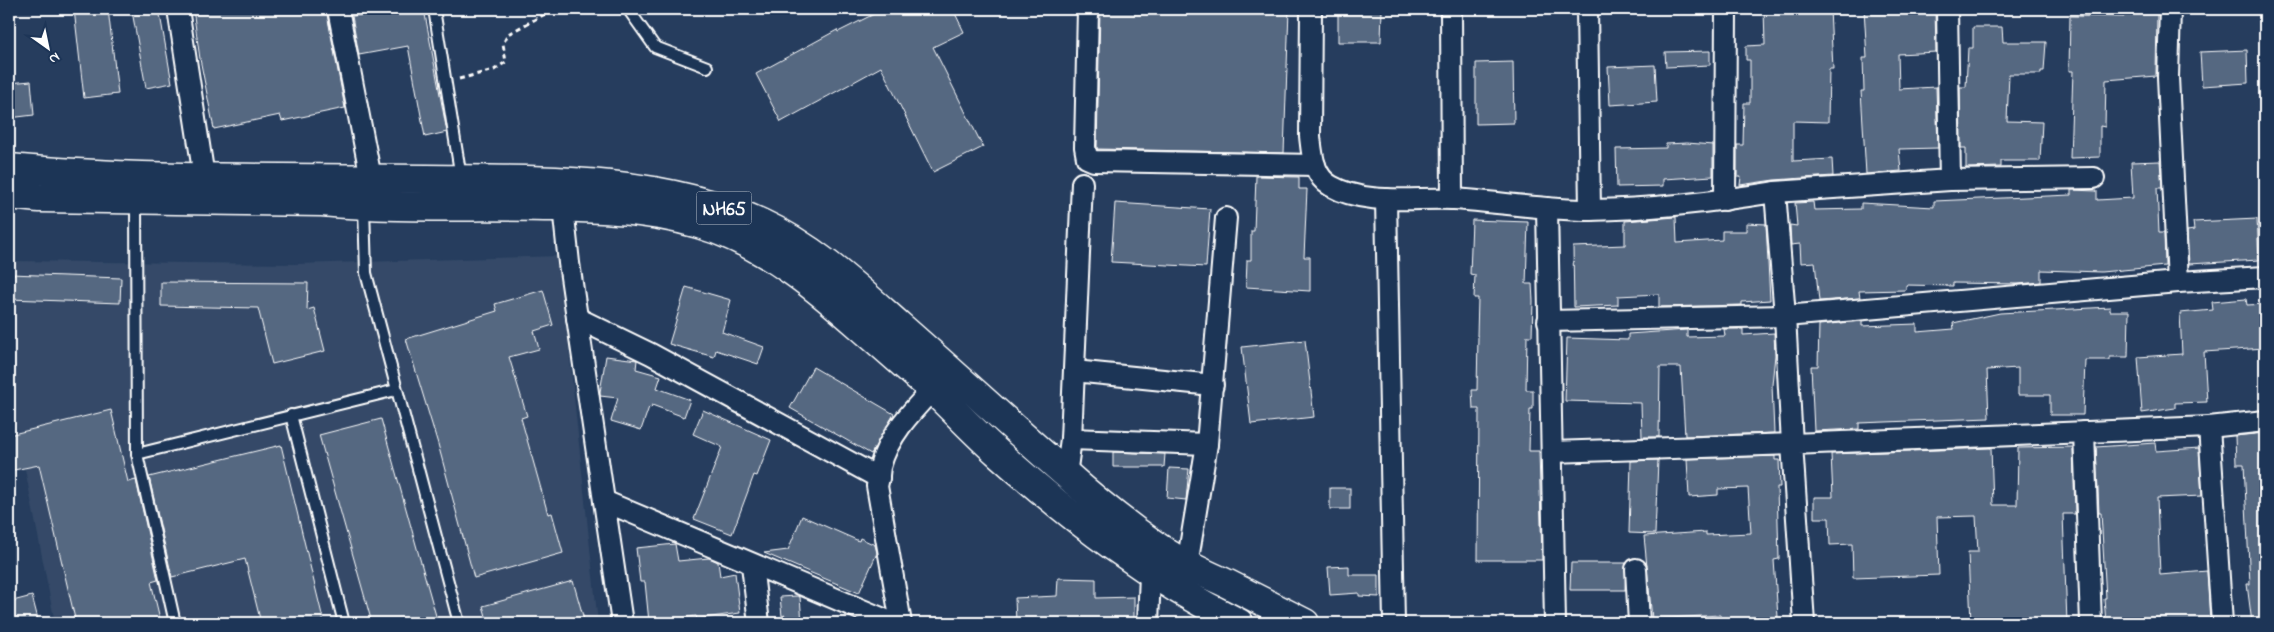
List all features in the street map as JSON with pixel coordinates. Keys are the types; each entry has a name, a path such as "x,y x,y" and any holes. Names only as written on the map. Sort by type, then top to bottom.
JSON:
{"highway":[{"name":"NH65","path":"9,168 48,172 204,177 521,180 630,187 682,196 726,209 764,224 800,244 856,287 1066,475 1108,510 1159,548 1305,623"},
{"name":"NH65","path":"9,195 39,198 322,202 364,206 625,209 677,218 717,231 758,249 800,275 932,390 997,452 1088,530 1150,574 1239,623"}],"street":[{"path":"178,9 204,177"},
{"path":"338,9 371,178"},
{"path":"1088,9 1085,147 1087,158 1094,161 1315,165"},
{"path":"1311,9 1310,136 1315,165 1318,176 1330,186 1348,193 1386,199 1452,199 1546,208 1590,210 1725,200 1774,192 1950,180 2094,178"},
{"path":"1452,9 1452,199"},
{"path":"1587,9 1590,210"},
{"path":"1725,200 1726,9"},
{"path":"1947,9 1950,180"},
{"path":"2170,9 2168,77 2178,282"},
{"path":"1066,475 1074,371 1082,183"},
{"path":"1774,192 1785,316 1804,623"},
{"path":"1386,199 1394,623"},
{"path":"564,207 577,318 622,623"},
{"path":"1546,208 1554,623"},
{"path":"1187,564 1207,444 1226,218"},
{"path":"1548,321 1785,316 2178,282 2265,277"},
{"path":"577,318 651,354 879,478"},
{"path":"1074,371 1213,385"},
{"path":"902,623 877,486 884,456 904,420 932,390"},
{"path":"1552,452 2209,427 2265,421"},
{"path":"2209,427 2222,623"},
{"path":"2084,432 2091,623"},
{"path":"1070,439 1207,444"},
{"path":"604,501 893,623"},
{"path":"752,565 759,623"},
{"path":"1636,569 1639,623"},
{"path":"1148,623 1150,574"}],"lane":[{"path":"434,9 462,180"},
{"path":"628,9 655,47 707,67"},
{"path":"136,200 137,454 175,623"},
{"path":"364,206 366,273 459,623"},
{"path":"137,454 396,390"},
{"path":"292,415 344,623"}],"path":[{"path":"446,82 494,70 506,62 503,44 508,34 554,9"}],"shaded area":[{"path":"559,256 598,623 55,623 9,387 9,261 298,264"}],"building":[{"path":"74,9 108,9 118,94 84,98"},
{"path":"159,9 172,83 146,88 132,11"},
{"path":"193,9 326,9 345,108 282,121 280,115 214,129 200,59"},
{"path":"370,9 424,9 447,132 425,137 408,46 359,55 352,16 362,15 361,11"},
{"path":"884,9 953,9 964,32 933,47 983,147 933,172 881,67 781,122 756,74 837,30 838,32"},
{"path":"1100,9 1289,9 1284,153 1097,149"},
{"path":"1338,9 1382,9 1381,42 1338,42"},
{"path":"1764,9 1830,9 1833,69 1829,69 1828,122 1793,121 1793,161 1832,159 1833,176 1774,180 1740,185 1741,177 1737,177 1737,145 1743,145 1744,103 1750,103 1750,60 1746,60 1746,46 1765,45"},
{"path":"1864,9 1935,9 1936,52 1898,54 1899,89 1936,87 1938,148 1899,149 1901,171 1866,174 1861,91 1864,91 1863,58 1867,58"},
{"path":"2157,13 2156,76 2106,80 2105,127 2100,126 2100,157 2070,158 2073,71 2069,71 2070,16 2124,17 2124,15"},
{"path":"1973,27 2002,27 2003,42 2046,42 2044,71 2041,71 2041,74 2009,74 2007,121 2042,122 2040,161 2001,161 2001,167 1966,168 1966,148 1961,148 1960,87 1966,87 1968,48 1973,48"},
{"path":"2247,50 2248,83 2202,86 2200,52"},
{"path":"1710,51 1710,65 1666,67 1665,52"},
{"path":"1513,62 1514,123 1476,124 1476,63"},
{"path":"1655,65 1657,102 1610,105 1608,67"},
{"path":"31,81 34,115 9,118 9,83"},
{"path":"1666,144 1713,145 1713,176 1663,179 1663,186 1617,187 1616,149 1666,148"},
{"path":"2160,161 2162,188 2157,188 2159,233 2164,233 2165,266 2101,272 2041,270 2041,282 2018,284 1953,283 1953,286 1906,285 1906,290 1859,291 1860,298 1819,301 1815,262 1801,263 1800,244 1791,245 1790,225 1797,226 1795,203 1813,202 1814,210 1861,209 1861,203 1934,207 1934,201 2071,195 2071,190 2097,191 2097,200 2133,198 2131,162"},
{"path":"1256,176 1299,177 1299,189 1307,189 1304,257 1310,257 1310,291 1246,287 1247,260 1251,260 1251,231 1254,231"},
{"path":"1115,203 1210,209 1206,267 1111,262"},
{"path":"1676,217 1677,243 1722,240 1722,231 1746,231 1746,223 1766,224 1770,300 1742,302 1742,305 1659,307 1659,294 1618,296 1618,305 1574,307 1573,247 1625,245 1625,221"},
{"path":"2257,219 2259,260 2189,264 2187,231 2194,230 2193,222"},
{"path":"1472,220 1528,222 1526,284 1532,284 1533,301 1532,336 1527,336 1526,390 1533,390 1533,409 1530,409 1529,451 1539,451 1542,560 1478,560 1479,409 1473,409 1472,390 1477,390 1478,298 1474,298 1475,275 1470,274"},
{"path":"10,274 121,278 120,303 9,299"},
{"path":"161,282 308,283 307,310 314,308 325,351 272,364 258,308 161,306"},
{"path":"686,287 731,300 722,332 764,347 758,364 716,350 714,357 669,344"},
{"path":"543,290 553,325 534,331 539,349 509,357 527,416 521,418 548,514 552,513 563,553 474,578 438,444 406,339 497,311 495,304"},
{"path":"2246,299 2247,305 2265,304 2265,348 2204,352 2207,402 2175,403 2175,408 2142,413 2138,357 2182,354 2180,313 2213,310 2212,302"},
{"path":"2110,307 2110,311 2129,311 2128,357 2110,357 2110,360 2085,360 2083,415 2050,415 2050,395 2018,395 2018,368 1987,370 1989,418 1859,423 1859,429 1814,431 1811,366 1818,366 1819,325 1862,321 1862,326 1917,324 1917,332 1954,329 1953,323 2000,313"},
{"path":"1724,329 1743,329 1743,335 1774,333 1775,355 1772,385 1774,433 1685,436 1681,367 1660,367 1659,437 1642,437 1641,403 1565,401 1567,338 1628,340 1628,334 1687,330 1687,337 1725,336"},
{"path":"1305,340 1314,417 1251,424 1242,347"},
{"path":"606,356 637,360 636,369 661,376 657,388 690,400 684,417 652,405 651,408 649,407 641,430 611,421 618,398 600,396"},
{"path":"813,367 894,414 871,454 790,408"},
{"path":"111,410 128,482 136,480 158,580 151,582 161,623 76,623 39,465 9,471 9,435"},
{"path":"703,410 771,440 757,476 754,475 732,534 694,519 722,447 693,434"},
{"path":"381,419 438,623 372,623 319,435"},
{"path":"2265,433 2265,623 2252,623 2247,584 2250,584 2244,464 2236,464 2235,436"},
{"path":"2155,443 2156,451 2199,448 2202,496 2157,498 2160,575 2207,571 2210,622 2106,623 2096,447"},
{"path":"281,445 324,623 261,623 245,559 172,577 149,477"},
{"path":"2073,447 2075,514 2063,514 2067,623 1971,623 1968,552 1978,552 1976,516 1937,517 1939,575 1853,578 1852,544 1830,545 1829,518 1814,518 1814,497 1833,497 1831,454 1991,448 1993,505 2017,505 2018,448"},
{"path":"1113,452 1165,454 1164,467 1113,467"},
{"path":"1775,456 1775,460 1779,460 1780,487 1777,487 1779,559 1774,560 1778,617 1720,620 1720,615 1652,619 1644,536 1706,532 1706,535 1751,533 1748,488 1718,489 1718,495 1689,497 1687,459"},
{"path":"1658,460 1655,534 1629,533 1631,461"},
{"path":"1169,468 1189,469 1186,500 1167,498"},
{"path":"1330,488 1350,488 1350,509 1330,509"},
{"path":"802,516 859,541 860,538 875,545 877,553 859,593 764,553 788,550"},
{"path":"675,544 678,561 709,558 718,562 720,576 735,573 740,613 697,619 696,616 649,622 645,582 640,582 636,548"},
{"path":"1571,563 1626,563 1625,590 1570,590"},
{"path":"1349,566 1349,575 1379,575 1379,597 1359,596 1359,593 1330,595 1328,567"},
{"path":"1058,578 1096,579 1096,598 1134,597 1134,623 1016,623 1015,598 1057,596"},
{"path":"573,581 585,623 488,623 483,606"},
{"path":"32,596 39,623 9,623 9,602"},
{"path":"780,597 800,597 802,623 786,623 785,615 782,616"}]}
